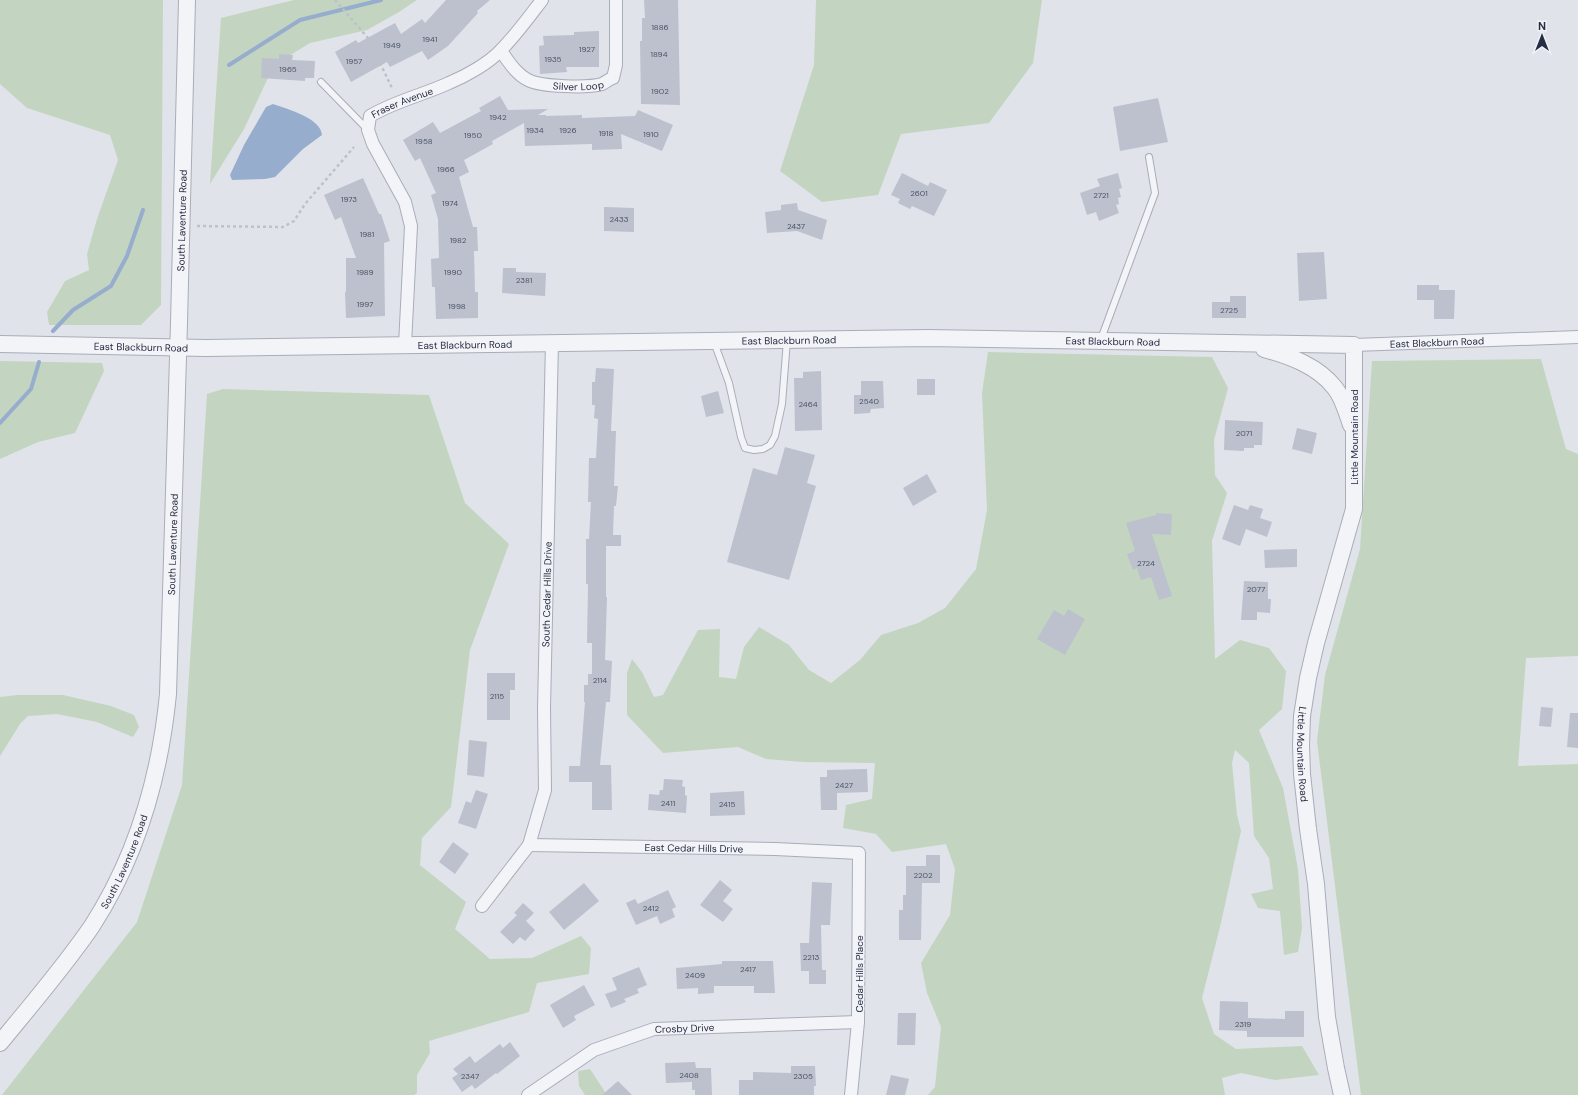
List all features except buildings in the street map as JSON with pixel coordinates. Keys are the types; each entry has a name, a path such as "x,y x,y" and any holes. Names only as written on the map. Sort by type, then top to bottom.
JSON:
{"street":[{"name":"South Laventure Road","path":"0,1043 77,947 106,901 119,877 135,840 149,801 162,741 168,694 179,347 187,0"},
{"name":"Fraser Avenue","path":"405,345 411,226 405,202 373,144 368,130 370,116 400,100 423,94 451,83 478,68 501,51 542,0"},
{"name":"Silver Loop","path":"501,51 515,71 528,81 543,85 587,86 602,84 613,78 616,65 616,0"},
{"name":"East Blackburn Road","path":"0,344 179,347 928,338 1354,345 1578,338"},
{"name":"South Cedar Hills Drive","path":"529,845 545,790 544,702 552,342"},
{"path":"1239,343 1288,355 1315,370 1335,388 1354,434"},
{"name":"Little Mountain Road","path":"1342,1095 1327,1017 1316,884 1302,774 1301,745 1302,716 1308,678 1316,643 1354,509 1354,345"},
{"path":"482,906 529,845"},
{"name":"East Cedar Hills Drive","path":"529,845 775,849 860,854"},
{"name":"Cedar Hills Place","path":"851,1095 858,1022 860,854"},
{"name":"Crosby Drive","path":"528,1095 594,1050 654,1029 858,1022"}],"lane":[{"path":"321,82 368,130"},
{"path":"1100,341 1155,193 1149,157"},
{"path":"713,340 730,384 741,437 745,448 754,450 763,450 770,445 775,436 782,404 787,340"}],"path":[{"path":"335,0 368,38 392,88"},
{"path":"197,226 283,227 294,221 305,204 354,147"}],"green space":[{"path":"0,0 163,0 161,305 141,325 49,325 47,312 65,281 89,270 87,254 97,219 118,160 110,135 27,108 0,84"},
{"path":"294,0 417,0 367,30 310,43 274,65 244,129 210,184 221,18"},
{"path":"816,0 1042,0 1033,63 989,123 901,134 878,195 822,202 780,171 814,65"},
{"path":"988,352 1212,357 1228,388 1214,440 1215,475 1227,493 1212,541 1215,659 1240,640 1269,648 1286,671 1282,709 1259,730 1283,788 1298,869 1302,928 1298,952 1284,955 1280,911 1258,908 1251,894 1273,889 1269,858 1254,836 1249,763 1235,750 1232,763 1237,815 1241,831 1221,923 1202,998 1214,1034 1236,1049 1302,1046 1319,1075 1275,1080 1241,1073 1222,1078 1225,1095 928,1095 935,1087 941,1027 927,993 921,963 950,915 955,869 946,844 892,852 876,834 843,828 846,805 872,799 875,763 803,762 766,759 738,747 663,753 627,715 627,673 632,659 642,672 654,697 663,695 698,630 720,629 719,677 736,679 744,647 759,627 789,645 809,670 831,683 860,660 881,635 918,623 945,608 976,569 987,510 982,393"},
{"path":"1541,359 1566,449 1578,454 1578,656 1526,658 1518,766 1578,764 1578,1095 1361,1095 1317,741 1325,675 1360,549 1372,361"},
{"path":"0,361 102,363 104,371 75,433 38,442 0,459"},
{"path":"223,389 429,395 465,503 509,544 470,650 451,807 422,838 420,865 466,902 455,929 490,959 532,958 581,936 591,948 589,974 537,983 529,1012 429,1041 430,1053 417,1075 417,1093 414,1095 2,1095 137,922 182,785 207,394"},
{"path":"17,695 63,695 111,706 134,715 139,727 133,737 97,722 57,714 28,716 20,724 0,756 0,697"},
{"path":"590,1069 607,1095 585,1095 579,1086 578,1071"}],"water":[{"path":"273,104 310,119 320,129 322,135 303,149 275,177 265,179 232,180 230,175 244,145 266,107"}],"waterway":[{"path":"229,65 300,20 381,0"},
{"path":"53,331 73,310 111,286 127,256 143,210"},
{"path":"0,423 31,389 39,362"}]}
